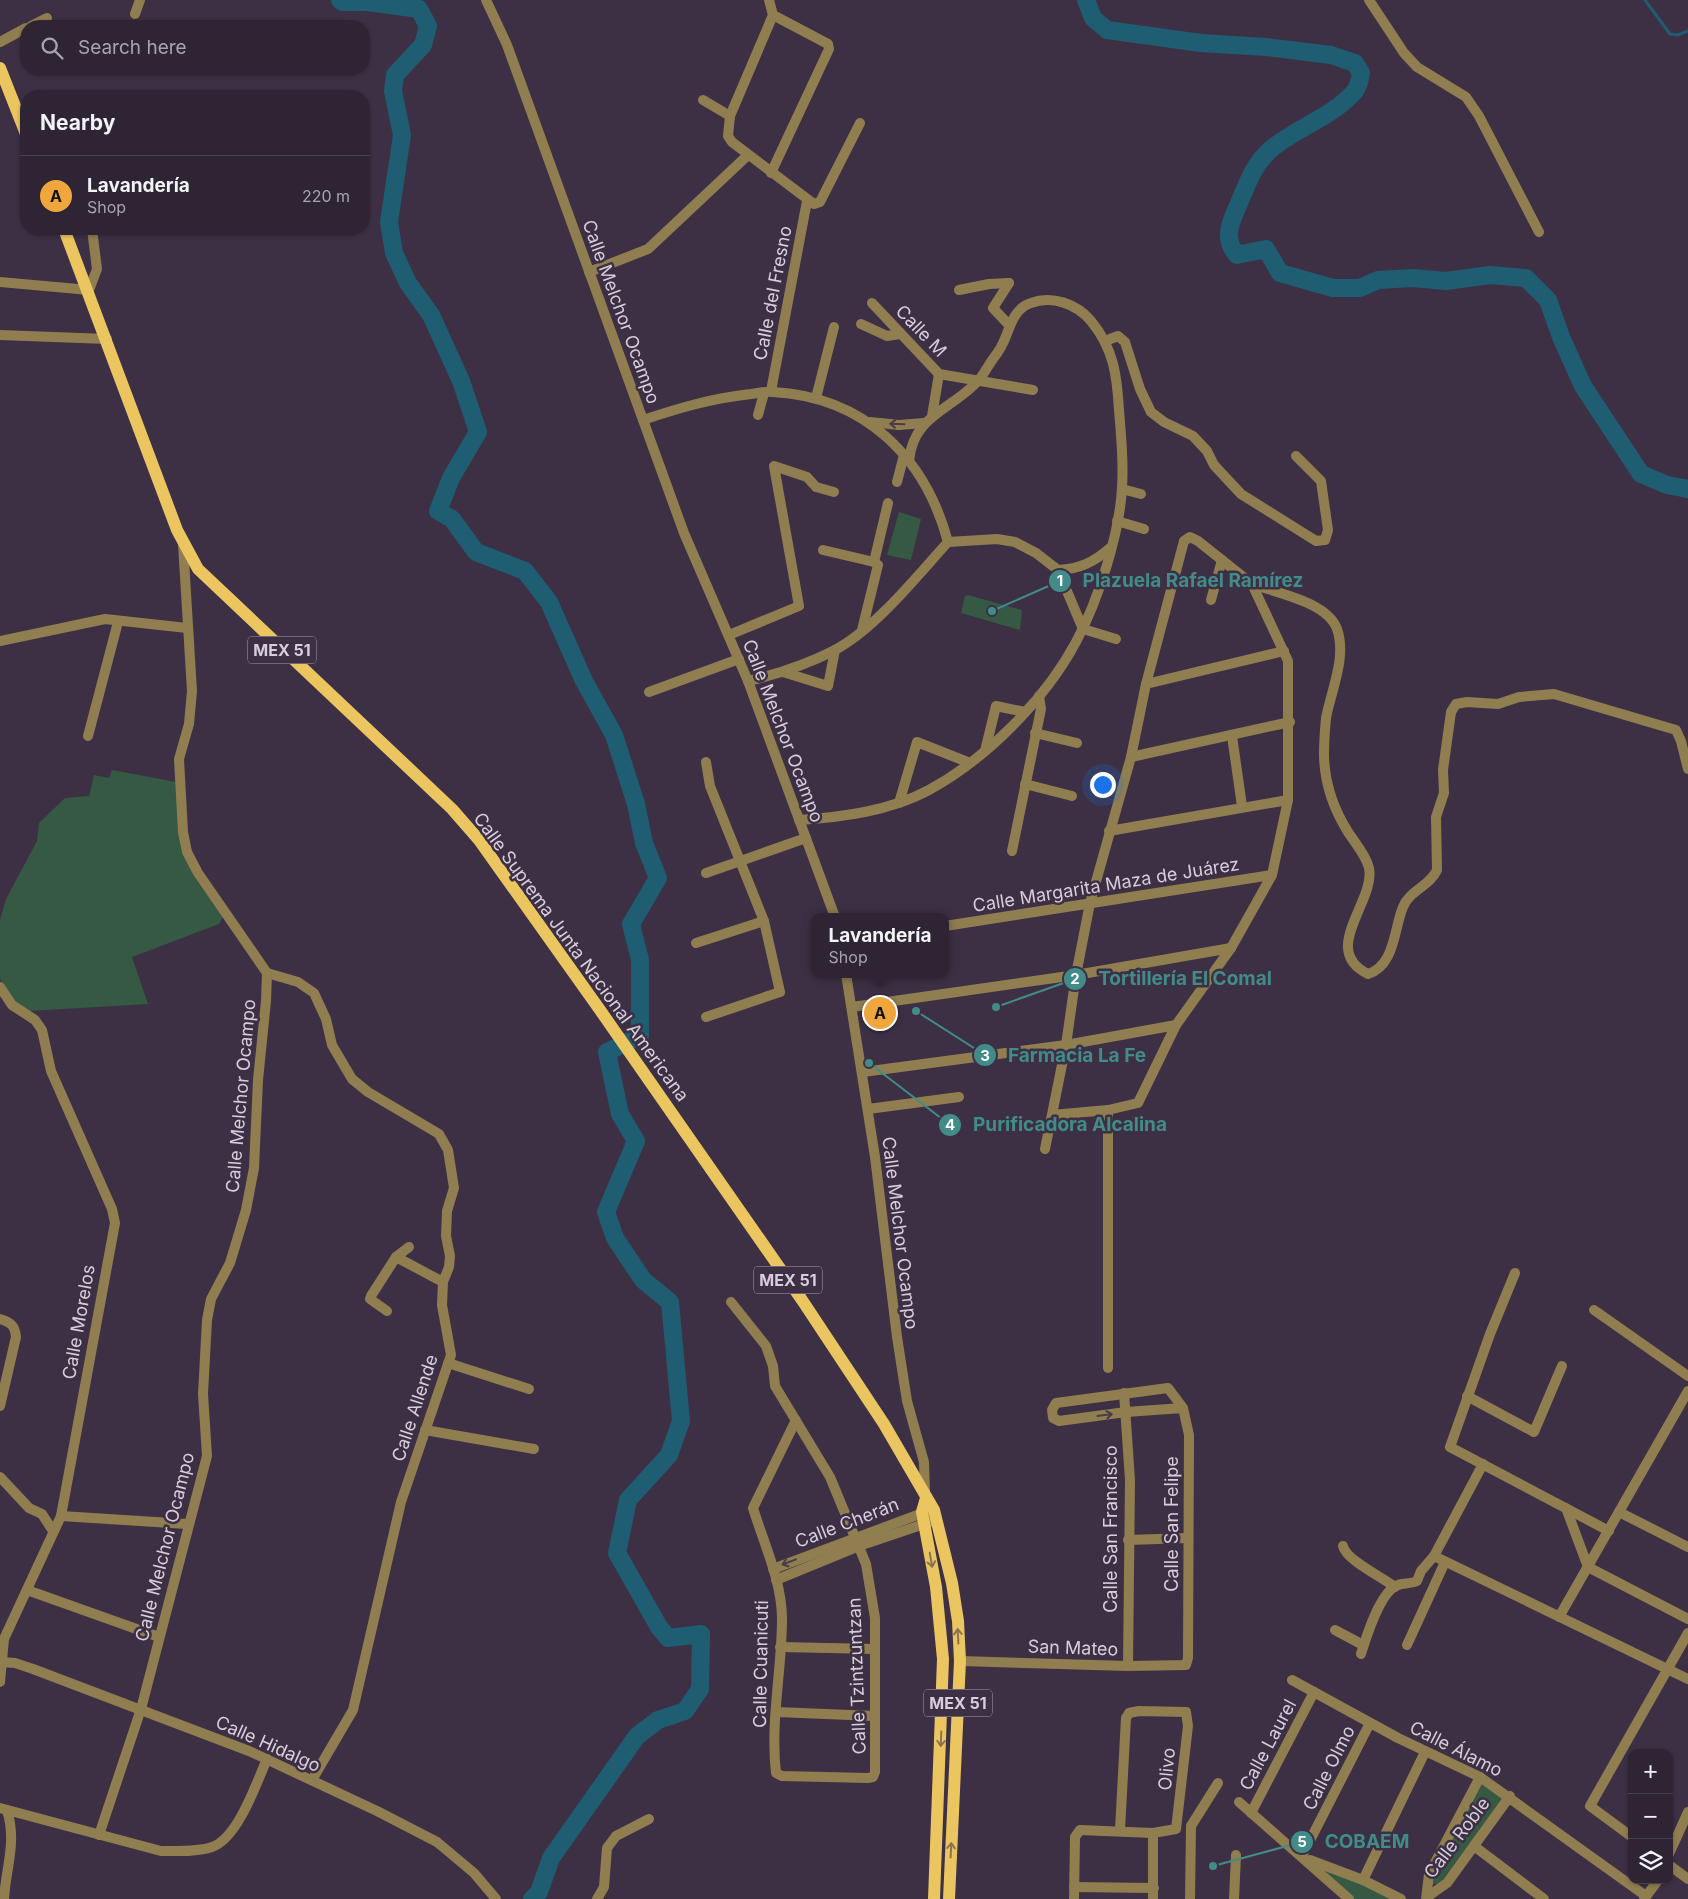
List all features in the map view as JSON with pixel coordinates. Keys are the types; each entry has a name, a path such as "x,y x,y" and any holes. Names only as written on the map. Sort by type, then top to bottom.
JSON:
{"main road":[{"path":"0,68 4,90 20,122"},
{"name":"Calle Suprema Junta Nacional Americana","path":"66,235 89,290 183,544 198,569 214,587 457,816 479,840 802,1300 884,1424 925,1496"},
{"name":"MEX 51","path":"925,1496 939,1606 943,1659 934,1899"},
{"name":"MEX 51","path":"929,1516 952,1583 958,1621 960,1661 949,1899"}],"street":[{"path":"135,14 140,0"},
{"path":"769,0 773,15 730,116 728,136 732,142 807,201 814,204 820,202 860,123"},
{"path":"1369,0 1404,53 1417,67 1466,97 1479,116 1539,232"},
{"name":"Calle Melchor Ocampo","path":"487,1 507,45 684,532 748,681 834,913"},
{"path":"772,173 830,49 828,44 773,15"},
{"path":"43,20 47,18"},
{"path":"0,42 20,31"},
{"path":"703,100 730,116"},
{"path":"589,272 648,249 748,155"},
{"name":"Calle del Fresno","path":"758,415 768,392 807,201"},
{"path":"0,282 89,290 97,269 93,235"},
{"path":"959,290 989,284 1009,284 993,308 1009,325"},
{"path":"799,820 829,818 899,803 929,790 970,763 984,752 1039,696 1055,675 1082,628 1105,570 1117,521 1122,489 1119,383 1112,358 1104,341 1085,314 1059,301 1032,302 1021,308 1009,325 1003,345 979,380 928,420 914,438 898,482"},
{"name":"Calle M","path":"872,303 939,374 1033,390"},
{"path":"861,324 887,336 900,334"},
{"path":"816,398 834,327"},
{"path":"0,335 107,339"},
{"path":"1104,341 1118,336 1125,342 1140,389 1151,412 1164,422 1193,436 1207,451 1214,465 1241,494 1316,540 1326,540 1328,530 1321,481 1296,456"},
{"path":"928,420 939,374"},
{"path":"643,420 686,405 730,396 768,392 816,398 850,410 870,422 906,458 928,487 942,520 948,542"},
{"path":"870,422 900,425 928,420"},
{"name":"Calle Melchor Ocampo","path":"729,635 799,606 774,466 807,476 816,487 829,491"},
{"path":"1122,489 1141,494"},
{"path":"874,562 888,503"},
{"path":"1117,521 1144,529"},
{"path":"1045,1149 1066,1044 1076,975 1090,903 1131,757 1146,684 1184,541 1190,537 1252,584 1315,606 1329,616 1337,629 1340,652 1326,719 1324,753 1328,787 1340,819 1369,868 1368,882 1351,929 1348,952 1354,965 1368,974 1375,972 1392,949 1397,922 1404,904 1414,892 1434,878 1437,870 1436,817 1444,793 1443,770 1451,712 1456,704 1467,702 1498,704 1519,697 1554,694 1571,698 1609,712 1676,730 1682,740 1688,769"},
{"path":"748,681 783,672 835,650 862,632 912,582 948,542 997,539 1015,542 1058,570 1082,628 1116,640"},
{"path":"183,544 192,691 189,724 179,759 183,832 188,852 202,879 267,972"},
{"path":"1058,570 1074,569 1094,562 1111,547"},
{"path":"823,550 874,562 878,566 862,632"},
{"path":"1211,600 1222,560"},
{"path":"1052,1115 1108,1110 1138,1103 1176,1025 1231,948 1272,876 1288,800 1290,722 1288,661 1252,584"},
{"path":"0,641 105,619 118,622 187,628"},
{"path":"88,736 118,622"},
{"path":"783,672 828,686 835,650"},
{"path":"1146,684 1284,651"},
{"path":"649,692 739,660"},
{"path":"1012,851 1041,709 1039,696"},
{"path":"984,752 996,706 1024,712"},
{"path":"1131,757 1290,722"},
{"path":"1035,733 1077,743"},
{"path":"1232,736 1242,806"},
{"path":"899,803 917,742 970,763"},
{"path":"706,762 710,786 764,921 780,992 706,1017"},
{"path":"1025,784 1072,796"},
{"path":"1109,831 1242,806 1288,800"},
{"name":"Calle Melchor Ocampo","path":"706,873 806,838"},
{"name":"Calle Margarita Maza de Juárez","path":"949,925 1272,876"},
{"path":"696,943 764,921"},
{"path":"852,1007 1076,975 1231,948"},
{"name":"Calle Melchor Ocampo","path":"99,1835 141,1709 207,1456 204,1394 207,1320 211,1300 230,1263 246,1210 254,1168 258,1080 267,972"},
{"name":"Calle Allende","path":"267,972 298,982 314,993 326,1019 332,1045 352,1079 368,1092 439,1134 448,1150 454,1188 447,1211 446,1242 450,1256 449,1267 443,1282 445,1328 450,1343 451,1355 401,1502 354,1710 312,1780"},
{"name":"Calle Melchor Ocampo","path":"847,978 863,1072 907,1401 924,1462 925,1496"},
{"name":"Calle Morelos","path":"0,987 12,1005 34,1020 42,1030 51,1071 112,1209 115,1223 61,1516 4,1639 0,1682"},
{"path":"863,1072 1066,1044 1176,1025"},
{"path":"868,1109 959,1097"},
{"path":"1108,1110 1108,1368"},
{"path":"387,1311 370,1299 396,1257 409,1247"},
{"path":"396,1257 443,1282"},
{"path":"1514,1273 1466,1396 1450,1446 1608,1531"},
{"name":"Calle Tzintzuntzan","path":"731,1302 766,1346 773,1366 775,1386 830,1477 857,1542 871,1590 875,1649 874,1777"},
{"path":"1594,1310 1688,1376"},
{"path":"0,1319 9,1322 15,1328 16,1337 0,1406"},
{"path":"448,1363 529,1389"},
{"path":"1466,1396 1534,1432 1562,1366"},
{"name":"Calle San Felipe","path":"1124,1393 1168,1388 1183,1408 1189,1435 1188,1658 1186,1665"},
{"path":"1559,1617 1688,1391"},
{"path":"1124,1393 1056,1403 1052,1410 1056,1421 1126,1412 1183,1408"},
{"name":"Calle San Francisco","path":"1124,1393 1130,1480 1128,1666"},
{"name":"Calle Cuanicuti","path":"796,1420 752,1508 776,1580 782,1619 776,1712 776,1773 782,1776 874,1777"},
{"path":"425,1430 534,1449"},
{"path":"1335,1630 1362,1650 1378,1610 1395,1587 1417,1581 1421,1572 1434,1556 1483,1464"},
{"path":"0,1477 17,1498 29,1508 42,1514 53,1530"},
{"path":"1566,1508 1588,1567 1688,1619"},
{"path":"1619,1512 1688,1547"},
{"path":"61,1516 188,1524"},
{"name":"Calle Cherán","path":"773,1569 929,1516"},
{"path":"1128,1540 1188,1538"},
{"name":"Calle Cherán","path":"776,1580 857,1542"},
{"path":"1343,1546 1344,1550 1359,1564 1395,1587"},
{"path":"1434,1556 1688,1679"},
{"path":"1407,1644 1445,1562"},
{"path":"26,1590 159,1637"},
{"path":"1628,1834 1590,1806 1688,1633"},
{"path":"780,1647 875,1649"},
{"name":"San Mateo","path":"960,1661 1128,1666 1186,1665"},
{"name":"Calle Hidalgo","path":"2,1662 16,1663 141,1709 267,1759 312,1780 437,1842 474,1872 496,1899"},
{"name":"Calle Álamo","path":"1292,1680 1425,1752 1480,1777 1510,1796 1645,1897"},
{"name":"Calle Laurel","path":"1251,1813 1314,1692"},
{"name":"Olivo","path":"1120,1830 1126,1718 1129,1713 1139,1711 1186,1712 1188,1726 1176,1829 1154,1832"},
{"path":"776,1712 875,1716"},
{"name":"Calle Olmo","path":"1303,1857 1370,1723"},
{"path":"1362,1880 1425,1752"},
{"path":"3,1809 161,1851 187,1851 211,1847 224,1841 233,1831 267,1759"},
{"name":"Calle Roble","path":"1430,1896 1428,1874 1480,1777"},
{"path":"1190,1899 1191,1826 1218,1783"},
{"name":"Calle Roble","path":"1430,1896 1447,1883 1510,1796"},
{"path":"1240,1802 1349,1899"},
{"path":"3,1809 12,1827 12,1852 4,1899"},
{"path":"1673,1845 1688,1812"},
{"path":"596,1899 604,1887 607,1848 616,1836 649,1819"},
{"path":"1074,1887 1154,1894 1154,1832 1080,1830 1076,1836 1074,1887 1074,1899"},
{"path":"1474,1846 1544,1899"},
{"path":"1234,1899 1236,1855"},
{"path":"1303,1857 1362,1880 1401,1899"},
{"path":"1673,1868 1688,1879"},
{"path":"1645,1897 1655,1884"}],"green space":[{"path":"899,512 921,519 911,560 887,555"},
{"path":"968,595 1022,610 1020,630 961,613 965,596"},
{"path":"112,770 176,782 183,853 195,878 223,917 219,924 132,957 148,1004 29,1011 15,1002 0,979 0,920 6,899 37,841 39,823 65,798 89,796 94,775 109,778"},
{"path":"1479,1783 1504,1798 1440,1883 1431,1885 1432,1874"},
{"path":"1313,1863 1366,1883 1393,1899 1352,1899"}],"waterway":[{"path":"340,0 342,2 368,2 419,9 428,26 423,45 395,75 393,91 402,135 389,222 394,253 408,283 431,315 461,381 478,432 451,478 438,511 452,519 476,552 525,571 549,602 584,681 614,735 636,804 644,843 658,878 631,924 640,960 640,1036 607,1052 620,1114 636,1141 606,1212 615,1238 643,1280 670,1302 681,1421 669,1455 628,1500 617,1553 659,1627 668,1638 701,1634 700,1689 685,1711 658,1720 637,1736 551,1858 539,1892 532,1899"},
{"path":"1086,0 1093,18 1107,30 1201,43 1266,47 1331,55 1355,63 1361,73 1355,91 1336,108 1280,142 1258,163 1231,222 1230,244 1237,255 1266,249 1280,273 1333,288 1360,288 1378,280 1412,278 1446,281 1490,275 1526,278 1548,300 1561,337 1583,386 1641,474 1667,485 1688,489"},
{"path":"1645,0 1670,34 1678,35 1688,31"}],"place":[{"name":"Plazuela Rafael Ramírez","path":"992,611"},
{"name":"Tortillería El Comal","path":"996,1007"},
{"name":"Farmacia La Fe","path":"916,1011"},
{"name":"Lavandería","path":"880,1013"},
{"name":"Purificadora Alcalina","path":"869,1063"},
{"name":"COBAEM","path":"1213,1866"}]}
